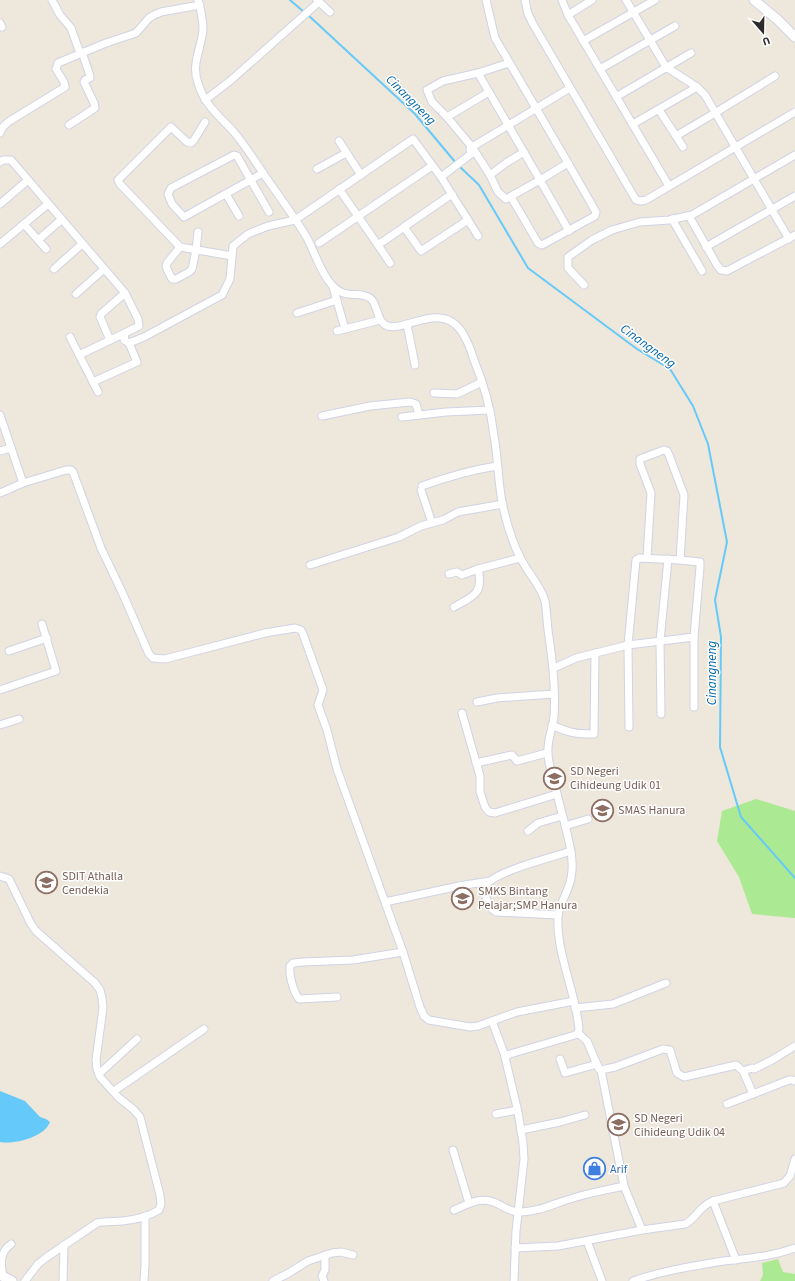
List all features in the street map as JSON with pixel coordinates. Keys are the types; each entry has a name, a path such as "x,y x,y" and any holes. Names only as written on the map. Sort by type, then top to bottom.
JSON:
{"street":[{"path":"52,0 60,15 71,28 81,53 90,76 90,78 84,82 95,108 69,125"},
{"path":"486,0 495,38 596,212 595,216 542,245 538,243 511,196"},
{"path":"524,0 528,14 636,200 646,200 795,112"},
{"path":"562,0 568,15 669,186"},
{"path":"568,15 592,0"},
{"path":"626,0 666,67 696,87 705,95 772,210 792,237 727,271 721,270 689,216"},
{"path":"583,41 655,0"},
{"path":"754,0 778,20 795,37"},
{"path":"206,100 230,81 318,1 330,12"},
{"path":"0,133 8,122 65,87 64,82 56,69 57,64 81,53 136,33 154,15 199,3 203,29 195,64 197,82 206,100 216,114 235,134 308,241 323,272 333,287 345,329"},
{"path":"600,69 675,26"},
{"path":"616,97 691,53"},
{"path":"509,63 478,73 443,81 427,90 432,102 447,117 472,147 490,175 498,192 506,199 568,163"},
{"path":"478,73 570,231"},
{"path":"676,136 775,76"},
{"path":"633,124 696,87"},
{"path":"441,177 468,158 472,154 470,149 472,147 570,88"},
{"path":"447,117 490,92"},
{"path":"659,110 683,147"},
{"path":"205,122 191,143 187,142 169,124 118,180 120,184 180,247 232,256"},
{"path":"129,343 144,337 222,295 230,278 233,246 248,234 268,226 295,220 413,139 441,177 478,236"},
{"path":"339,141 361,175"},
{"path":"490,175 506,162 524,152"},
{"path":"317,169 346,153"},
{"path":"263,173 250,180 226,194 184,217 172,204 168,194 171,188 234,155 237,156 250,180 268,212"},
{"path":"584,285 568,268 568,257 592,240 612,230 640,222 672,219 692,215 795,155"},
{"path":"0,162 3,160 11,160 125,293 138,319 139,326 79,355"},
{"path":"319,244 432,166"},
{"path":"0,204 28,180"},
{"path":"339,189 390,264"},
{"path":"226,194 238,216"},
{"path":"378,245 452,194"},
{"path":"706,247 795,196"},
{"path":"0,244 48,204"},
{"path":"672,219 702,271"},
{"path":"38,240 61,220"},
{"path":"404,227 421,251 468,220"},
{"path":"24,224 46,249"},
{"path":"180,247 167,263 166,267 172,279 176,279 192,269 198,232"},
{"path":"54,269 82,244"},
{"path":"76,294 104,269"},
{"path":"333,287 342,293 363,295 370,298 380,320 387,326 392,327 432,318 449,320 461,331 467,342 482,382 490,410 503,504 509,529 520,558 542,593 544,600 554,668 552,725 547,753 571,851 572,874 569,887 562,900 558,914 563,961 579,1024 578,1033"},
{"path":"110,340 100,317 101,314 125,293"},
{"path":"297,313 337,300"},
{"path":"336,331 380,320"},
{"path":"407,324 415,365"},
{"path":"93,382 137,362 129,343 124,340 124,333"},
{"path":"70,337 98,392"},
{"path":"434,393 457,394 482,382"},
{"path":"322,416 370,406 410,402 416,404 419,415"},
{"path":"402,417 446,412 490,410"},
{"path":"0,415 23,483"},
{"path":"0,450 12,448"},
{"path":"647,558 651,493 640,464 640,459 664,450 667,451 669,455 684,495 680,560"},
{"path":"432,523 422,488 464,472 497,466"},
{"path":"0,493 23,483 66,470 71,470 73,472 102,548 149,654 153,658 165,659 265,633 295,628 304,634 323,690 318,703 318,709 327,730 337,769 403,952 420,1007 426,1018 429,1020 470,1027 517,1012 575,1005 613,1004 666,983"},
{"path":"310,564 398,537 421,526 443,520 458,512 503,504"},
{"path":"449,574 457,572 462,575 478,569 520,558"},
{"path":"629,727 628,645 634,564 639,558 700,562 694,637 694,707"},
{"path":"661,714 660,640 668,559"},
{"path":"454,607 474,596 478,591 480,582 478,569"},
{"path":"0,690 56,671 42,624"},
{"path":"554,668 576,658 628,645 694,637"},
{"path":"9,651 47,638"},
{"path":"552,725 566,732 594,734 595,653"},
{"path":"478,702 497,698 554,694"},
{"path":"462,713 480,776 480,792 486,809 492,813 557,794"},
{"path":"0,725 19,719"},
{"path":"476,763 512,756 517,761 547,753"},
{"path":"528,831 538,823 562,816"},
{"path":"565,826 588,819"},
{"path":"385,902 490,881 512,870 571,851"},
{"path":"0,876 9,879 31,924 36,931 95,983 100,990 102,1008 96,1060 99,1074 118,1097 140,1117 161,1204 158,1210 153,1214 128,1221 107,1221 97,1223 38,1264 25,1281"},
{"path":"490,881 486,885 484,891 490,907 496,912 558,914"},
{"path":"337,997 299,999 295,991 290,966 293,963 353,960 403,952"},
{"path":"492,1021 505,1056 521,1130 524,1159 515,1248 514,1281"},
{"path":"114,1092 204,1029"},
{"path":"505,1056 578,1033"},
{"path":"578,1033 587,1042 599,1067 624,1186 642,1230"},
{"path":"99,1074 137,1039"},
{"path":"743,1071 752,1068 754,1069 795,1046"},
{"path":"560,1059 565,1073 599,1067 615,1067 663,1049 667,1049 670,1050 677,1073 681,1076 688,1077 736,1065 743,1071 753,1094"},
{"path":"727,1104 789,1080 795,1081"},
{"path":"496,1114 517,1110"},
{"path":"521,1130 585,1115"},
{"path":"453,1150 469,1203"},
{"path":"515,1248 558,1246 642,1230 685,1224 691,1221 698,1211 712,1201 784,1183 790,1176 795,1159"},
{"path":"454,1210 469,1203 483,1199 518,1212 542,1209 570,1199 624,1186"},
{"path":"712,1201 736,1260"},
{"path":"144,1281 145,1216"},
{"path":"587,1241 602,1281"},
{"path":"11,1244 5,1247 0,1265 2,1276 12,1281"},
{"path":"64,1245 64,1281"},
{"path":"633,1281 659,1273 736,1260 764,1257 795,1248"},
{"path":"273,1281 308,1261 325,1255 342,1252 353,1255"},
{"path":"324,1281 322,1276 325,1270 325,1255"}],"green space":[{"path":"756,799 795,811 795,918 752,914 739,877 717,841 722,811"},
{"path":"778,1259 783,1272 795,1274 795,1281 760,1281 763,1275 762,1263"}],"water":[{"path":"0,1091 25,1101 40,1117 50,1122 47,1127 42,1132 28,1139 6,1143 0,1142"}],"waterway":[{"name":"Cinangneng","path":"290,0 304,12"},
{"name":"Cinangneng","path":"308,15 415,114 456,163"},
{"name":"Cinangneng","path":"459,166 479,185 528,268 637,349 670,369 693,406 708,444 727,542 715,600 721,637 720,747 741,817 795,878"}],"place":[{"name":"SD Negeri Cihideung Udik 01","path":"554,778"},
{"name":"SMAS Hanura","path":"603,810"},
{"name":"SDIT Athalla Cendekia","path":"46,883"},
{"name":"SMKS Bintang Pelajar;SMP Hanura","path":"462,898"},
{"name":"SD Negeri Cihideung Udik 04","path":"619,1125"},
{"name":"Arif","path":"595,1169"}]}
